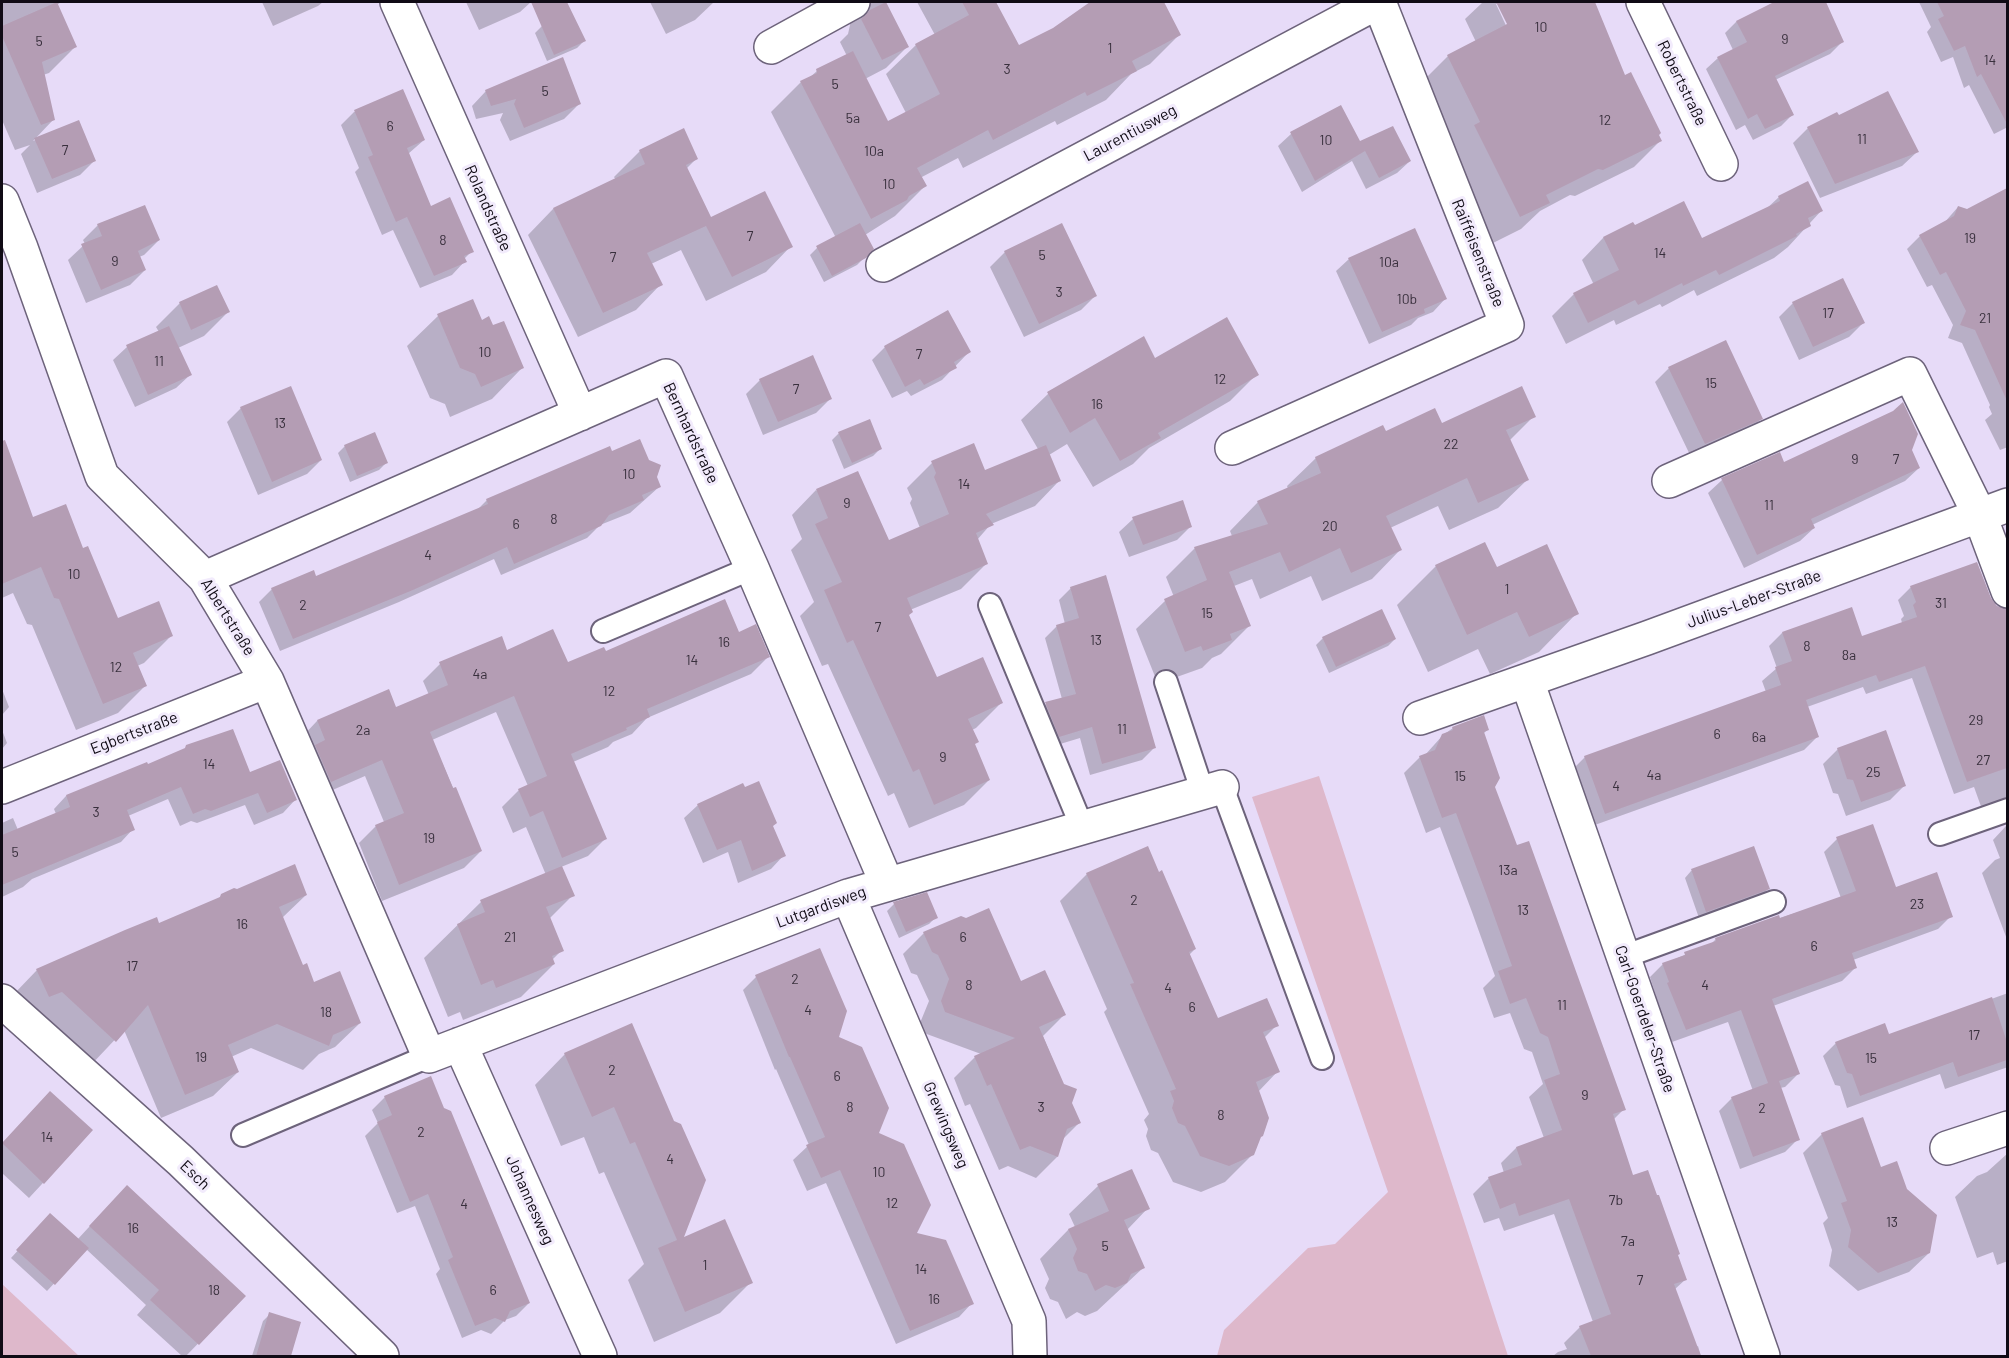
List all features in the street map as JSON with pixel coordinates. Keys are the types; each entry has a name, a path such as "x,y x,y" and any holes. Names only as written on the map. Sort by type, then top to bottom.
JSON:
{"street":[{"name":"Rolandstraße","path":"397,2 580,414"},
{"path":"771,47 853,2"},
{"name":"Laurentiusweg","path":"883,265 1378,2"},
{"name":"Raiffeisenstraße","path":"1232,448 1507,325 1378,2"},
{"name":"Robertstraße","path":"1643,2 1721,164"},
{"name":"Albertstraße","path":"2,201 102,476 205,578 267,681 429,1056"},
{"path":"1670,481 1910,374 1994,510 2007,591"},
{"name":"Bernhardstraße","path":"205,578 666,376 752,568 887,884"},
{"name":"Julius-Leber-Straße","path":"1420,718 1994,510"},
{"name":"Egbertstraße","path":"2,786 267,681"},
{"name":"Carl-Goerdeler-Straße","path":"1527,681 1763,1356"},
{"name":"Lutgardisweg","path":"429,1056 848,896 1213,790"},
{"name":"Grewingsweg","path":"848,896 1029,1321 1030,1356"},
{"name":"Esch","path":"2,1001 181,1161 382,1356"},
{"name":"Johannesweg","path":"460,1044 600,1356"},
{"path":"1947,1148 2007,1128"}],"lane":[{"path":"603,631 752,568"},
{"path":"990,605 1082,827"},
{"path":"1166,682 1213,790 1322,1058"},
{"path":"1940,834 2007,810"},
{"path":"1623,957 1774,902"},
{"path":"243,1135 429,1056"}],"shaded area":[{"path":"1319,776 1508,1356 1217,1356 1224,1330 1308,1248 1335,1244 1388,1192 1252,797"},
{"path":"2,1284 79,1356 2,1356"}],"building":[{"path":"57,2 77,47 42,62 55,120 41,125 2,36 2,26"},
{"path":"531,2 567,2 586,41 554,55"},
{"path":"886,2 909,47 882,60 861,19 870,10"},
{"path":"962,2 996,2 1019,45 1053,28 1090,2 1164,2 1181,35 1132,61 1137,71 1087,96 1085,92 993,140 988,130 917,168 927,186 909,196 907,200 871,219 800,81 817,73 816,69 853,51 888,121 940,94 915,44 969,15"},
{"path":"1496,2 1595,2 1625,75 1631,72 1661,133 1659,135 1662,141 1546,195 1550,203 1520,217 1474,125 1480,122 1447,55 1507,24"},
{"path":"1774,2 1826,2 1844,42 1775,76 1794,115 1765,129 1757,114 1748,119 1717,57 1747,42 1736,21"},
{"path":"1937,2 2007,2 2007,124 1981,74 1977,77 1965,46 1954,51 1938,19 1944,16"},
{"path":"563,57 581,104 524,128 514,104 516,99 491,106 485,90"},
{"path":"403,89 425,140 407,148 431,206 450,197 474,252 464,256 467,262 434,276 407,217 396,222 368,157 373,155 354,110"},
{"path":"1888,91 1919,152 1835,184 1807,127 1837,112 1839,115"},
{"path":"1341,105 1360,141 1393,126 1411,161 1379,178 1363,147 1365,151 1315,181 1290,132"},
{"path":"79,120 96,161 52,179 34,138"},
{"path":"684,128 698,159 686,165 711,217 765,191 793,247 732,277 706,226 647,253 663,285 603,313 553,208 645,164 639,150"},
{"path":"1808,181 1823,211 1808,218 1811,226 1796,234 1797,236 1719,275 1716,270 1683,286 1682,283 1638,305 1635,300 1588,323 1573,293 1619,270 1603,237 1633,222 1635,225 1684,201 1702,238 1780,201 1778,196"},
{"path":"2007,188 2007,401 1975,330 1960,325 1966,311 1946,272 1940,275 1919,235 1954,216 1958,206 1967,209"},
{"path":"145,205 160,240 138,251 146,270 101,290 81,244 102,236 97,224"},
{"path":"860,223 874,249 866,258 832,276 816,246"},
{"path":"1062,223 1097,296 1039,324 1004,251"},
{"path":"1415,228 1447,299 1424,309 1425,313 1382,332 1348,258"},
{"path":"1843,278 1865,323 1813,347 1792,302"},
{"path":"217,285 230,312 191,330 179,302"},
{"path":"473,299 482,320 489,316 493,325 504,321 524,368 481,387 475,374 460,368 437,314"},
{"path":"948,310 971,352 954,362 957,368 924,385 920,379 905,387 884,346"},
{"path":"1227,317 1259,375 1158,433 1161,438 1120,461 1095,418 1070,433 1047,392 1144,336 1155,358"},
{"path":"169,326 192,375 148,395 126,345"},
{"path":"1726,340 1763,419 1705,444 1668,367"},
{"path":"813,355 832,399 778,422 759,379"},
{"path":"291,386 322,460 272,482 240,407"},
{"path":"1522,386 1536,417 1506,430 1529,480 1478,503 1467,478 1386,516 1402,550 1351,573 1340,548 1289,572 1280,552 1229,572 1251,626 1230,634 1232,640 1203,651 1201,646 1185,652 1164,599 1207,580 1194,547 1268,524 1257,501 1321,473 1315,457 1383,425 1386,431 1435,408 1442,423"},
{"path":"1903,402 1918,434 1912,450 1920,468 1811,519 1815,528 1757,555 1721,478 1780,452 1784,462 1893,411"},
{"path":"870,419 882,449 852,463 838,432"},
{"path":"375,432 388,463 357,476 344,445"},
{"path":"640,439 649,460 661,465 657,477 661,487 642,495 644,500 609,515 601,526 514,564 507,547 413,590 293,639 271,588 314,570 316,576 488,504 486,499 610,446 612,451"},
{"path":"5,440 33,517 66,504 83,548 88,546 118,618 159,601 173,636 133,653 147,686 103,704 59,599 54,598 41,567 2,584 2,441"},
{"path":"974,443 985,470 1046,445 1061,481 986,514 994,525 976,533 988,564 907,598 913,612 909,615 937,677 983,657 1003,703 968,719 979,742 975,744 990,780 934,805 919,769 913,772 853,640 847,643 824,590 842,582 815,524 828,518 816,489 858,471 889,540 949,514 934,477 936,473 931,461"},
{"path":"1183,500 1192,527 1143,545 1132,517"},
{"path":"1485,542 1497,567 1547,544 1579,614 1529,637 1517,612 1467,635 1435,565"},
{"path":"1977,562 1991,598 1997,606 2007,609 2007,768 1967,782 1925,666 1879,682 1876,675 1806,700 1819,737 1605,814 1584,756 1781,685 1775,667 1792,661 1782,632 1852,607 1862,636 1917,617 1913,605 1916,602 1910,586"},
{"path":"1106,575 1156,748 1102,764 1092,727 1059,737 1045,702 1076,694 1056,625 1079,618 1070,587"},
{"path":"725,599 739,632 756,624 770,657 647,709 650,717 626,728 627,730 571,754 607,839 562,858 543,811 530,817 518,789 547,776 514,696 430,732 453,788 456,787 482,851 399,885 375,825 404,813 382,760 331,782 315,745 325,740 317,720 389,689 396,707 448,685 439,662 502,636 507,650 553,629 568,662 604,647 606,651"},
{"path":"1382,609 1396,639 1336,667 1322,637"},
{"path":"1484,715 1489,730 1484,732 1500,778 1495,787 1517,845 1529,841 1626,1110 1613,1114 1633,1175 1648,1170 1680,1254 1678,1255 1687,1280 1674,1284 1701,1356 1591,1356 1579,1326 1611,1314 1569,1199 1519,1216 1515,1203 1500,1209 1488,1177 1522,1165 1516,1147 1562,1130 1544,1080 1560,1074 1548,1037 1540,1033 1526,998 1510,1004 1498,971 1512,966 1487,896 1456,813 1442,818 1419,756 1435,750 1442,734 1453,730 1452,727"},
{"path":"233,729 250,772 280,760 297,800 267,813 258,793 211,811 205,809 193,814 181,787 127,810 135,830 2,885 2,835 70,807 66,795 147,762 148,764 185,748 186,745"},
{"path":"1886,730 1906,786 1861,802 1853,780 1847,779 1837,748"},
{"path":"759,781 777,823 773,826 786,856 752,871 741,840 717,850 697,804 743,783 745,787"},
{"path":"1873,824 1896,887 1937,872 1953,917 1852,953 1857,968 1772,999 1800,1074 1779,1081 1800,1140 1753,1157 1731,1097 1768,1083 1741,1010 1686,1030 1667,983 1669,982 1662,963 1685,955 1684,952 1716,941 1715,938 1856,891 1836,837"},
{"path":"1148,846 1159,872 1162,870 1196,949 1189,952 1218,1018 1267,998 1279,1026 1263,1032 1280,1072 1256,1082 1269,1118 1263,1136 1254,1155 1229,1166 1200,1156 1185,1126 1178,1123 1172,1108 1174,1101 1170,1091 1176,1089 1130,984 1134,983 1086,873"},
{"path":"1754,846 1770,889 1706,912 1691,869"},
{"path":"295,864 307,895 279,907 303,965 307,963 314,982 340,971 361,1023 333,1035 329,1046 277,1024 228,1045 239,1072 185,1095 148,1005 116,1042 62,992 49,997 36,969 157,917 159,923 220,897 221,894 234,888 237,889"},
{"path":"562,866 575,896 546,907 564,951 552,956 555,964 496,988 493,980 481,985 457,924 485,912 480,900"},
{"path":"927,892 938,918 906,932 893,902"},
{"path":"989,908 1021,981 1045,970 1066,1015 1039,1027 1064,1084 1077,1089 1072,1103 1081,1123 1067,1129 1058,1157 1030,1146 1020,1150 991,1084 987,1086 974,1056 1015,1038 945,1012 941,1001 949,979 938,955 932,952 923,932 961,916 966,918"},
{"path":"820,948 847,1011 839,1037 862,1047 889,1108 879,1133 904,1144 931,1205 917,1233 946,1240 974,1304 910,1331 840,1170 821,1178 806,1145 825,1137 755,975"},
{"path":"1992,997 2007,1042 2007,1060 1958,1077 1953,1062 1860,1096 1852,1074 1847,1073 1835,1042 1885,1023 1889,1034"},
{"path":"632,1023 674,1121 681,1124 706,1180 684,1237 725,1219 753,1283 685,1312 658,1248 677,1240 635,1142 630,1144 614,1107 592,1117 564,1053"},
{"path":"431,1076 444,1108 451,1111 530,1303 510,1311 505,1322 495,1318 475,1326 448,1260 453,1257 428,1194 410,1202 377,1122 392,1115 384,1096"},
{"path":"50,1091 93,1130 44,1184 2,1143"},
{"path":"1863,1117 1881,1167 1897,1161 1907,1189 1937,1215 1930,1253 1878,1273 1848,1247 1851,1230 1841,1203 1847,1201 1821,1133"},
{"path":"1132,1169 1150,1209 1124,1220 1145,1268 1131,1274 1127,1283 1115,1288 1106,1285 1095,1291 1087,1274 1078,1271 1073,1258 1077,1249 1068,1229 1109,1211 1097,1184"},
{"path":"127,1185 246,1296 199,1345 150,1300 159,1290 89,1226"},
{"path":"50,1213 89,1248 55,1285 16,1250"},
{"path":"269,1312 301,1322 291,1356 256,1356"}]}
